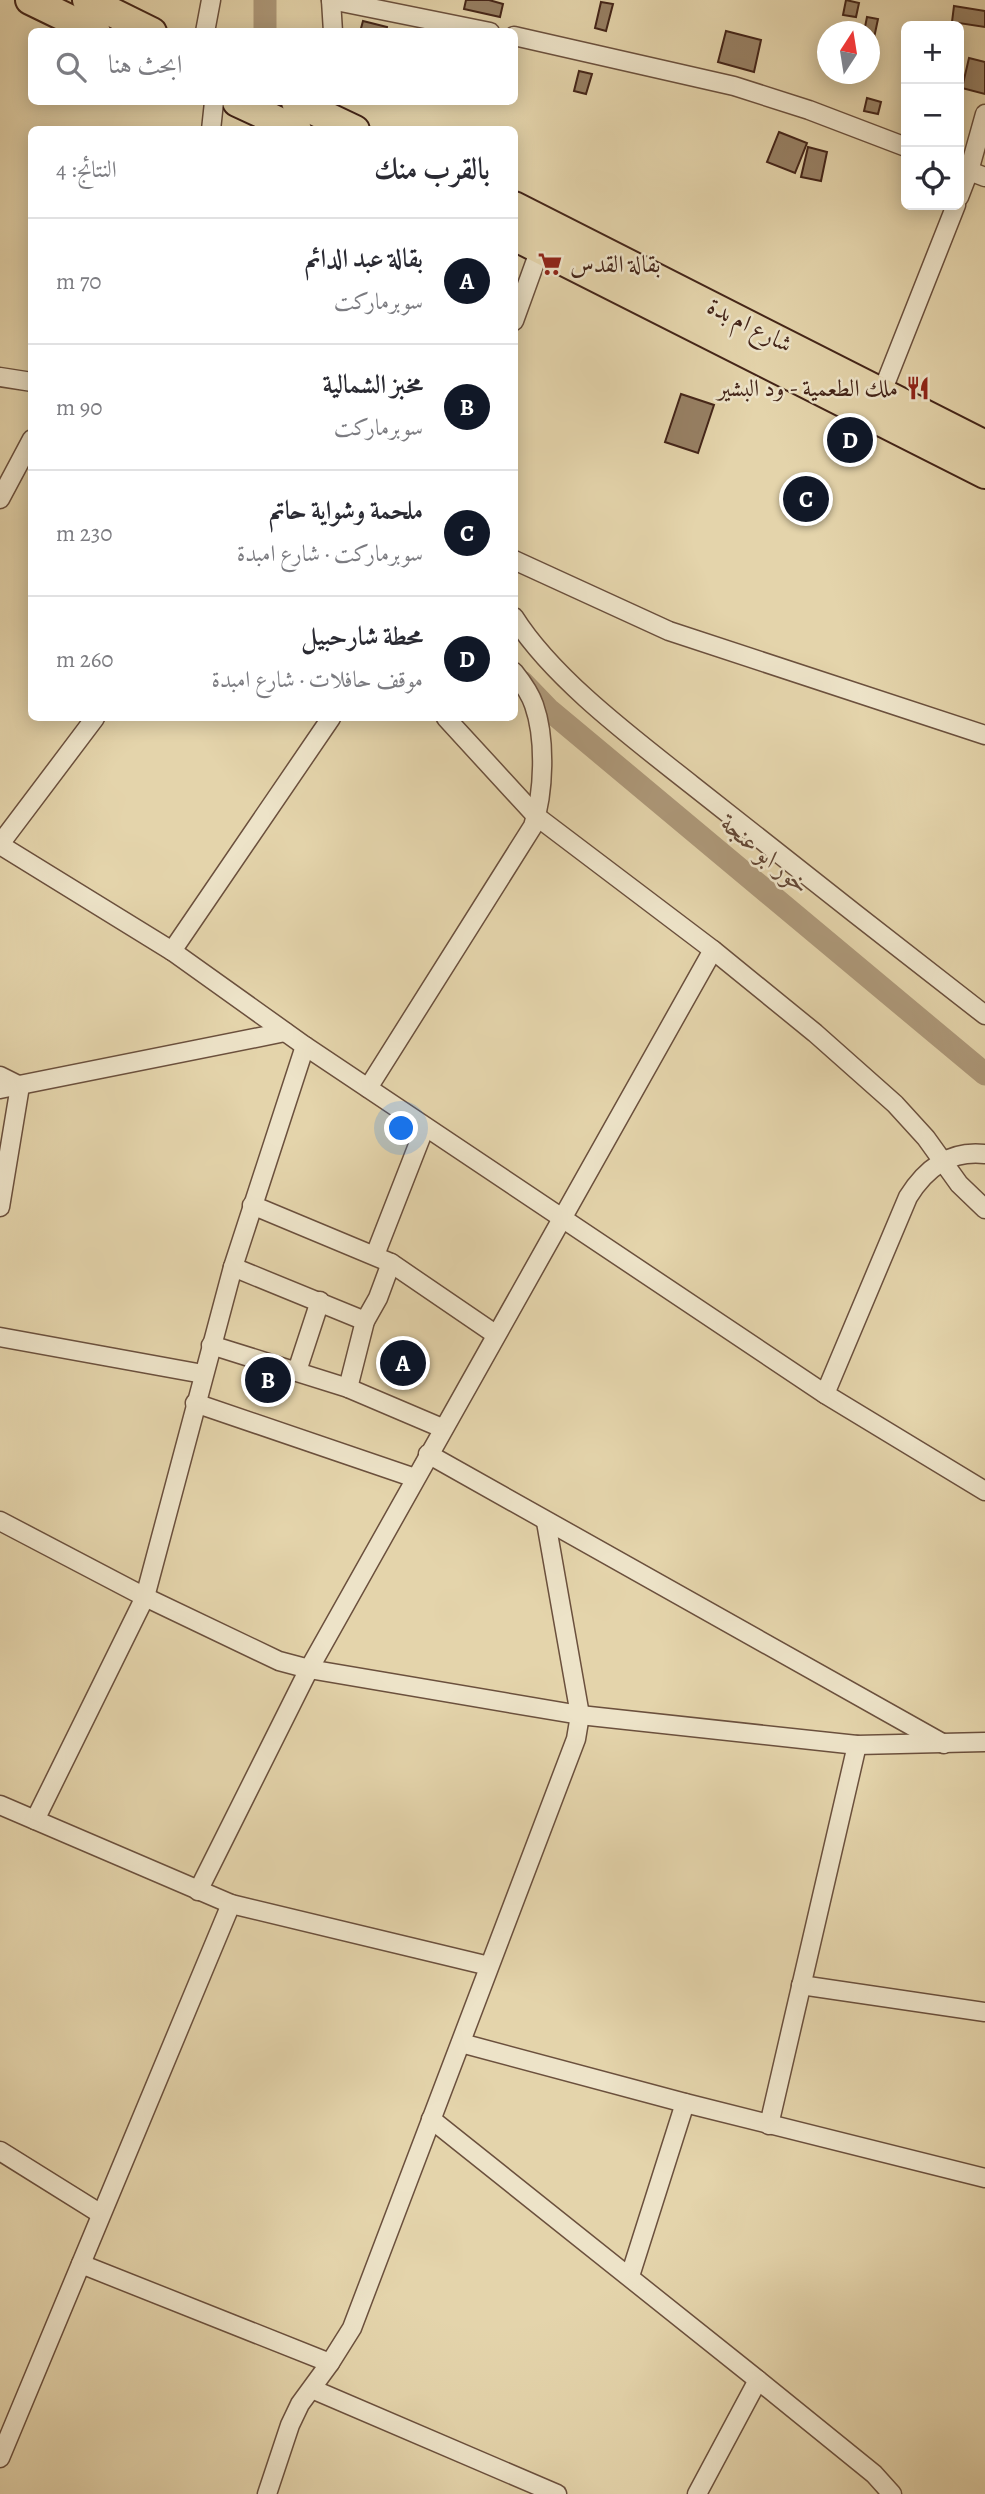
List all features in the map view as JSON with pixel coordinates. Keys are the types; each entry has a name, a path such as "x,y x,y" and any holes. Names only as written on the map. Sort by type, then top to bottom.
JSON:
{"main road":[{"path":"30,0 88,28"},
{"path":"86,0 144,28"},
{"path":"243,105 288,126"},
{"name":"شارع ام بدة","path":"518,208 985,446"},
{"path":"518,238 985,474"}],"street":[{"path":"206,28 211,0"},
{"path":"333,28 331,0 470,28"},
{"path":"518,37 734,86 901,145"},
{"path":"211,126 214,105"},
{"path":"971,171 985,114"},
{"path":"882,392 954,210"},
{"path":"518,310 540,249"},
{"path":"0,377 28,381"},
{"path":"0,499 28,448"},
{"path":"518,564 690,639 985,735"},
{"path":"518,623 528,638 596,706 825,891 985,1014"},
{"path":"368,1088 528,834 536,816 541,779 538,722 534,704 518,678"},
{"path":"93,721 0,844 172,951 305,1046 825,1394 985,1491"},
{"path":"172,951 326,721"},
{"path":"449,721 536,816 713,950 816,1033 895,1104 926,1138 967,1194 985,1209"},
{"path":"198,1891 309,1669 442,1428 713,950"},
{"path":"0,1089 285,1032"},
{"path":"35,1820 145,1597 233,1267 305,1046"},
{"path":"0,1076 20,1086"},
{"path":"0,1207 20,1086"},
{"path":"348,1388 365,1321 378,1298 383,1259 425,1127"},
{"path":"825,1394 908,1197 918,1180 942,1161 959,1154 985,1154"},
{"path":"252,1205 383,1259 495,1334"},
{"path":"233,1267 365,1321"},
{"path":"297,1371 320,1301"},
{"path":"0,1337 203,1374"},
{"path":"211,1345 348,1388 442,1428"},
{"path":"195,1403 415,1478"},
{"path":"428,1454 945,1744"},
{"path":"267,2494 290,2425 300,2404 352,2328 576,1739 579,1715 546,1522"},
{"path":"1,1524 279,1661 309,1669 579,1715 856,1745 985,1742"},
{"path":"769,2125 856,1745"},
{"path":"2,1812 35,1820 230,1904 489,1966"},
{"path":"0,2458 230,1904"},
{"path":"801,1985 985,2012"},
{"path":"461,2043 769,2125 985,2178"},
{"path":"630,2276 685,2103"},
{"path":"431,2119 874,2474 892,2494"},
{"path":"0,2151 101,2214"},
{"path":"81,2264 330,2363"},
{"path":"697,2494 758,2380"},
{"path":"312,2389 557,2494"}],"building":[{"path":"466,0 489,0 503,4 500,17 464,9"},
{"path":"846,0 859,3 856,17 843,15"},
{"path":"601,2 613,4 606,31 595,28"},
{"path":"954,6 985,11 985,27 964,24 964,21 952,21"},
{"path":"867,17 878,19 878,21 866,21"},
{"path":"363,21 387,27 387,28 361,28"},
{"path":"726,31 761,40 754,72 718,62"},
{"path":"969,58 985,62 985,94 964,89"},
{"path":"579,71 592,74 586,94 574,91"},
{"path":"867,98 881,102 878,114 864,111"},
{"path":"779,132 807,143 795,173 767,162"},
{"path":"808,147 827,152 821,181 801,177"},
{"path":"681,394 714,405 698,453 665,442"}],"waterway":[{"name":"خور ابو عنجة","path":"265,0 265,28"},
{"name":"خور ابو عنجة","path":"522,682 548,709 985,1074"}],"place":[{"name":"بقالة القدس","path":"550,264"},
{"name":"ملك الطعمية - ود البشير","path":"918,388"},
{"name":"محطة شارحبيل","path":"850,440"},
{"name":"ملحمة وشواية حاتم","path":"806,499"},
{"name":"بقالة عبد الدائم","path":"403,1363"},
{"name":"مخبز الشمالية","path":"268,1380"}]}
